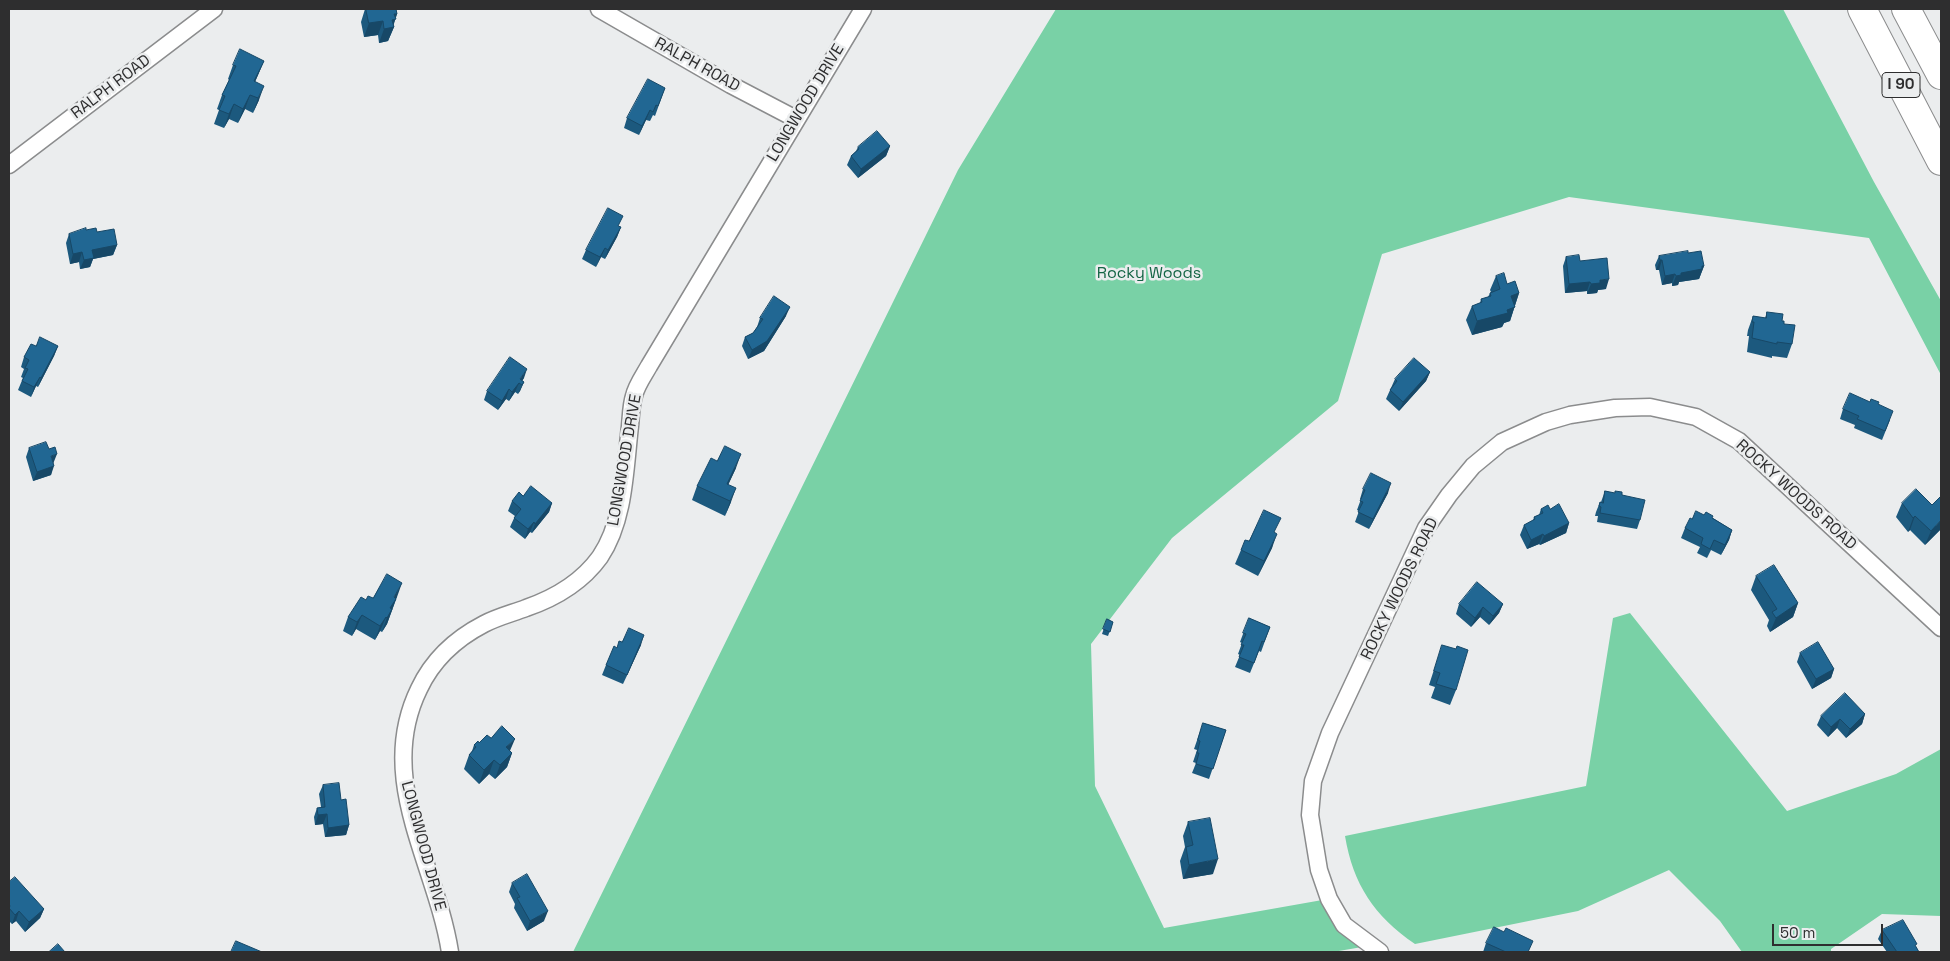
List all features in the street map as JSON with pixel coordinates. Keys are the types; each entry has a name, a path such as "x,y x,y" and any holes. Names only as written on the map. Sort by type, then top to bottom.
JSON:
{"highway":[{"name":"I 90","path":"1862,9 1941,161"},
{"name":"I 90","path":"1906,9 1941,75"}],"street":[{"name":"RALPH ROAD","path":"9,165 214,9"},
{"name":"RALPH ROAD","path":"599,9 731,85 796,119"},
{"name":"LONGWOOD DRIVE","path":"450,952 442,915 405,787 402,765 403,743 406,721 413,700 435,662 459,638 488,622 529,607 569,587 578,581 600,556 614,526 621,494 634,395 863,9"},
{"name":"ROCKY WOODS ROAD","path":"1380,952 1344,924 1328,899 1319,870 1310,815 1313,781 1330,733 1426,528 1449,494 1473,466 1502,442 1546,422 1570,415 1615,408 1650,407 1696,417 1739,441 1941,628"}],"green space":[{"name":"Rocky Woods","path":"1056,9 1783,9 1874,182 1941,301 1941,375 1869,238 1569,197 1382,254 1338,401 1172,538 1091,644 1095,786 1164,928 1328,899 1362,947 1333,952 573,952 958,170"},
{"path":"1630,613 1787,811 1896,774 1941,749 1941,916 1882,914 1831,949 1831,952 1742,952 1720,921 1669,870 1578,911 1415,944 1388,922 1368,898 1360,884 1345,836 1586,786 1613,618"}],"building":[{"path":"366,9 396,9 397,14 394,14 396,19 392,20 394,27 384,29 383,21 369,23"},
{"path":"240,49 264,61 254,81 264,86 258,98 250,95 243,109 234,104 229,114 219,110 225,96 222,95 236,66 233,65"},
{"path":"648,79 665,88 658,106 656,105 653,112 650,110 642,126 627,118"},
{"path":"877,131 890,146 861,169 851,156 859,149 858,147"},
{"path":"608,208 623,216 618,226 621,227 608,250 605,248 600,257 586,250"},
{"path":"86,228 86,230 96,228 97,232 114,229 117,245 92,250 94,258 84,260 82,252 73,254 69,234"},
{"path":"1688,251 1688,253 1701,251 1704,266 1702,266 1702,269 1681,273 1681,275 1676,276 1675,274 1665,276 1662,260 1660,260 1659,256"},
{"path":"1579,255 1580,261 1607,258 1609,279 1600,280 1600,283 1569,284 1566,257"},
{"path":"1504,273 1507,284 1515,281 1519,293 1511,296 1515,307 1507,310 1508,313 1477,321 1472,306 1482,302 1481,299 1491,296 1490,293 1500,289 1496,276"},
{"path":"774,296 790,307 767,341 752,350 745,337 753,333 763,319 760,318"},
{"path":"1767,312 1783,314 1782,321 1784,321 1784,324 1795,325 1792,344 1777,342 1777,344 1752,338 1753,316 1766,318"},
{"path":"40,337 58,346 34,387 22,381 28,369 25,368 29,360 24,357 31,344 36,346"},
{"path":"510,357 527,369 520,379 524,382 522,385 519,383 512,392 509,389 502,401 487,391"},
{"path":"1414,358 1430,372 1403,402 1390,390 1397,381 1395,379"},
{"path":"1850,393 1870,402 1871,399 1879,402 1878,404 1893,411 1885,431 1857,419 1859,416 1843,409"},
{"path":"46,442 49,449 55,447 57,454 51,456 54,466 37,472 29,448"},
{"path":"725,446 741,454 727,484 736,488 730,501 697,486 711,458 717,461"},
{"path":"1371,473 1391,483 1373,519 1358,512 1363,502 1360,501 1365,490 1363,489"},
{"path":"531,486 552,503 535,524 534,522 528,529 514,518 521,509 512,501 519,492 523,496"},
{"path":"1916,489 1932,505 1941,496 1941,520 1931,531 1915,516 1913,518 1902,503"},
{"path":"1605,491 1622,492 1622,495 1645,500 1640,520 1600,513 1601,507 1599,506 1600,502 1603,503"},
{"path":"1559,504 1569,523 1544,536 1543,534 1531,540 1524,525 1543,513 1541,509 1548,505 1550,509"},
{"path":"1264,510 1281,518 1274,532 1277,534 1264,561 1241,550 1245,540 1249,541"},
{"path":"1696,511 1704,515 1706,512 1713,516 1712,518 1732,530 1725,545 1714,540 1710,549 1701,544 1703,538 1685,528"},
{"path":"1774,565 1798,603 1776,618 1772,612 1777,609 1756,576"},
{"path":"387,574 402,583 394,597 396,599 390,608 392,609 380,626 362,615 357,622 348,617 361,597 366,600 368,596 373,598"},
{"path":"1477,582 1503,604 1493,616 1483,607 1475,618 1459,604"},
{"path":"1249,618 1270,627 1264,642 1262,641 1254,663 1239,657 1244,645 1241,645 1246,634 1243,633"},
{"path":"1107,619 1113,622 1110,632 1103,629"},
{"path":"629,628 644,635 627,675 606,665 614,646 617,648 619,641 622,642"},
{"path":"1818,642 1834,669 1816,679 1800,653"},
{"path":"1442,645 1456,649 1457,646 1468,650 1456,690 1436,684 1440,673 1434,671"},
{"path":"1845,693 1865,714 1850,729 1840,719 1831,727 1821,716"},
{"path":"1203,723 1226,730 1213,769 1196,764 1200,741 1198,740"},
{"path":"502,726 515,739 506,747 512,753 500,765 494,760 484,770 469,755 476,747 474,745 478,741 479,743 487,735 491,738"},
{"path":"339,783 341,800 346,799 349,825 328,828 327,814 318,815 317,808 325,807 323,785"},
{"path":"1210,818 1218,859 1189,865 1186,847 1193,845 1188,822"},
{"path":"527,874 548,911 530,921 517,898 520,897 512,883"},
{"path":"15,877 44,909 29,922 19,911 15,915 9,908 9,882"},
{"path":"1903,920 1917,944 1915,945 1919,952 1897,952 1882,930"},
{"path":"1494,927 1504,932 1506,928 1533,941 1528,952 1506,952 1486,943"},
{"path":"236,941 262,952 231,952"},
{"path":"58,944 65,952 49,952"}]}
